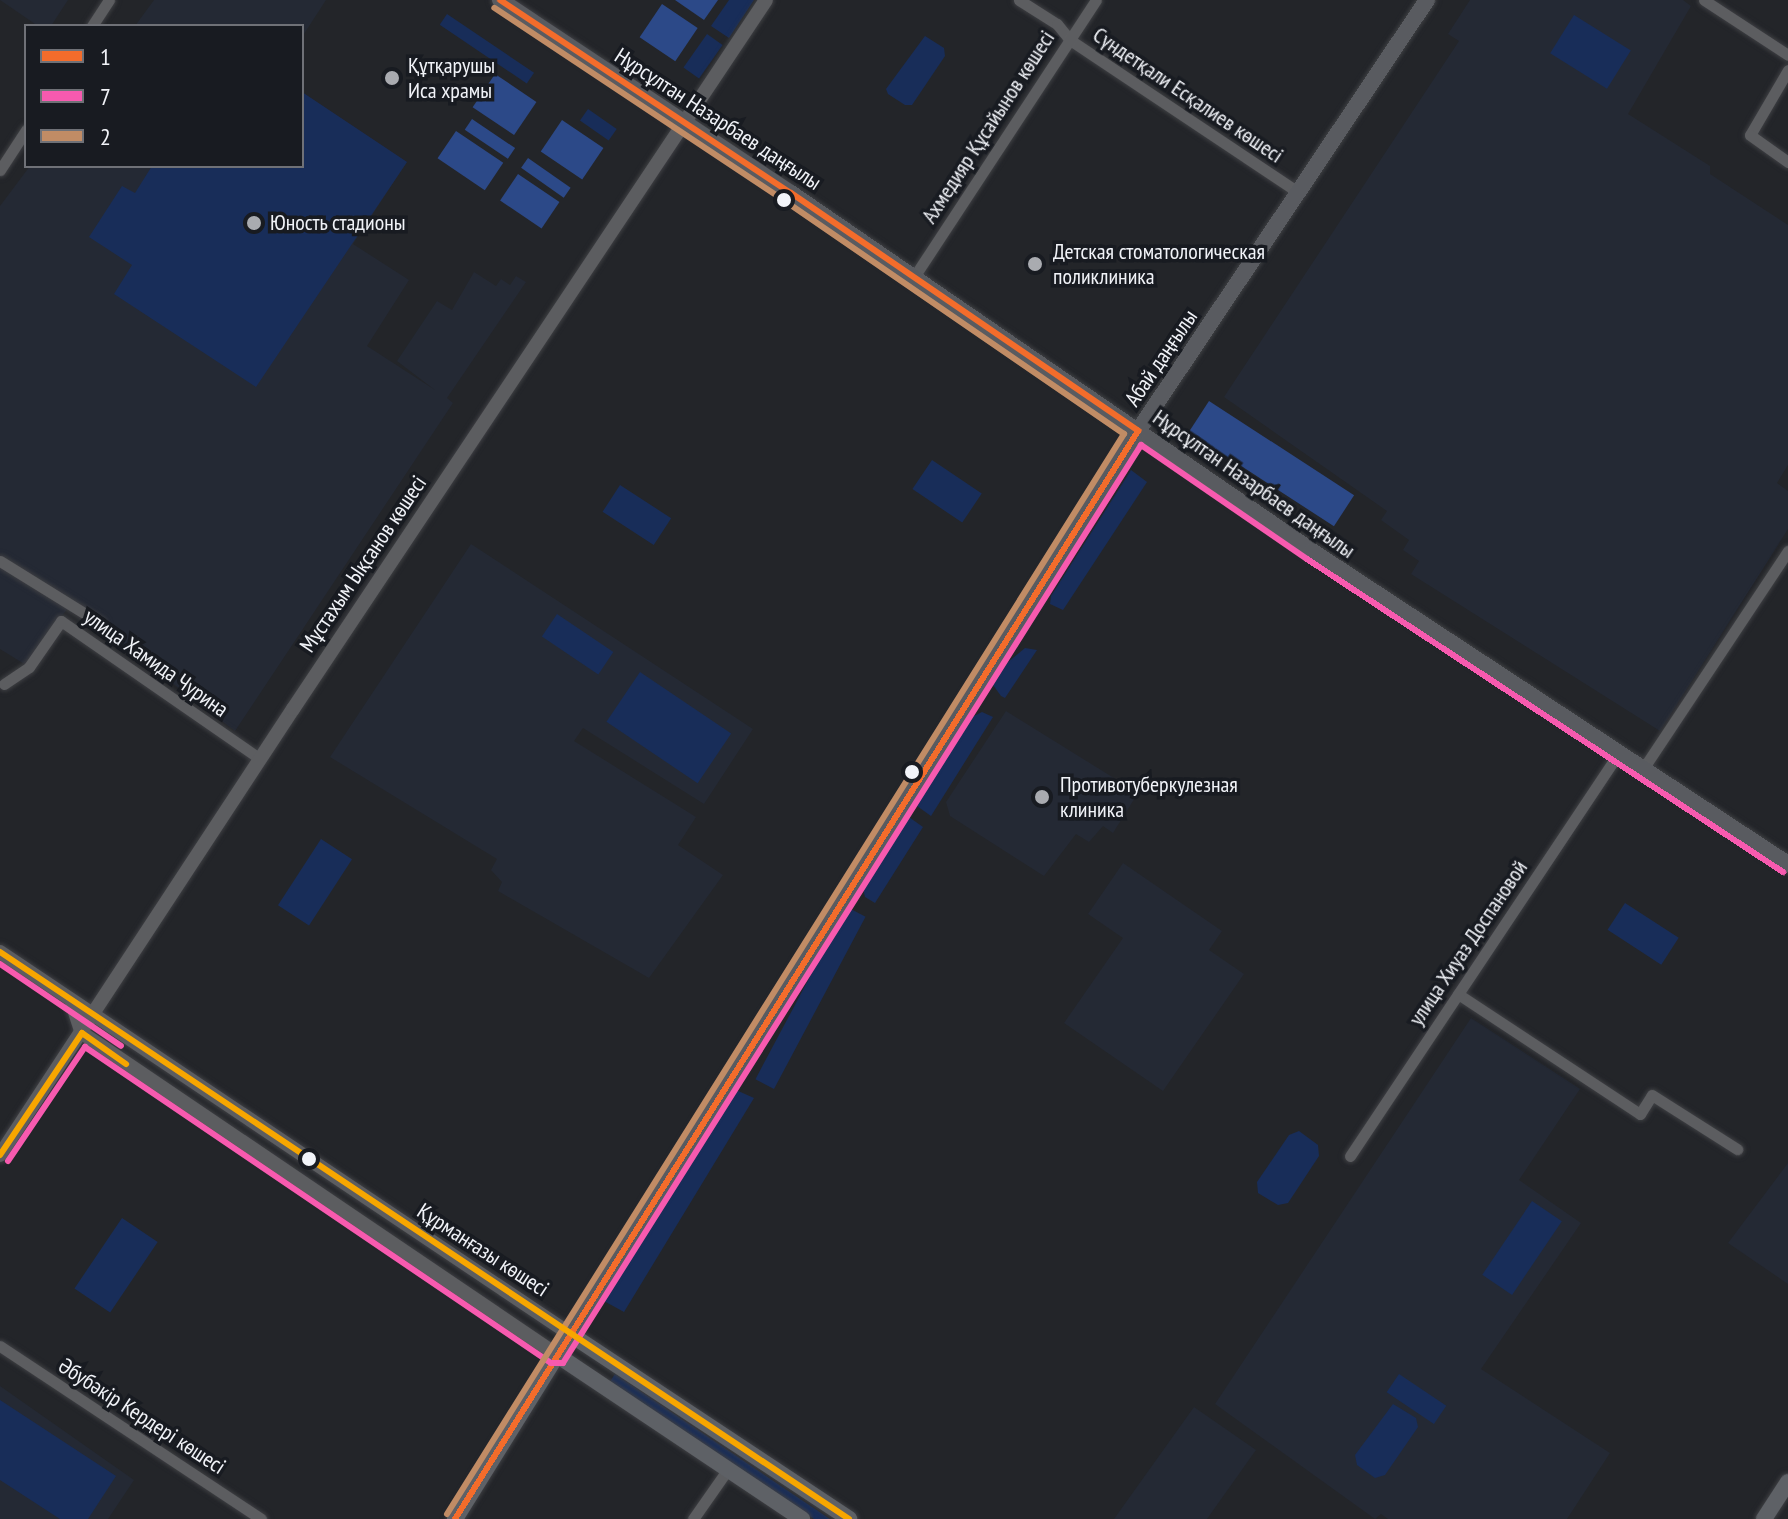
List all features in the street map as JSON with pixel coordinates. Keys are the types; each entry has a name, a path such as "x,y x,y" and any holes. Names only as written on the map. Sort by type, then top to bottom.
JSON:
{"main road":[{"name":"Нұрсұлтан Назарбаев даңғылы","path":"500,0 914,277 1312,551 1788,864"},
{"name":"Абай даңғылы","path":"455,1519 1138,431 1427,0"},
{"name":"Құрманғазы көшесі","path":"570,1334 849,1519"},
{"path":"557,1355 802,1519"},
{"path":"1764,1519 1788,1482"}],"street":[{"path":"93,24 109,0"},
{"name":"Мұстахым Ықсанов көшесі","path":"0,1155 766,0"},
{"name":"Сүндетқали Есқалиев көшесі","path":"1019,0 1057,24 1070,40 1298,192"},
{"name":"Ахмедияр Құсайынов көшесі","path":"914,277 1096,0"},
{"path":"1704,0 1788,55"},
{"path":"1788,70 1750,135 1788,162"},
{"path":"0,170 24,133"},
{"path":"1643,769 1788,551"},
{"name":"улица Хамида Чурина","path":"0,561 100,623"},
{"name":"улица Хамида Чурина","path":"4,684 29,667 61,621 260,759"},
{"name":"улица Хиуаз Доспановой","path":"1350,1156 1619,753"},
{"name":"Құрманғазы көшесі","path":"0,952 570,1334"},
{"path":"1458,994 1640,1114 1652,1095 1737,1149"},
{"path":"72,1003 82,1033 557,1355"},
{"name":"Әбубәкір Кердері көшесі","path":"0,1346 261,1519"},
{"path":"693,1519 728,1469"}],"shaded area":[{"path":"0,0 68,0 52,24 35,24"},
{"path":"154,0 326,0 304,34 304,24 136,24"},
{"path":"675,0 718,0 704,20"},
{"path":"729,0 754,0 729,38 711,26"},
{"path":"1470,0 1683,0 1691,6 1628,114 1710,166 1710,174 1788,225 1788,465 1777,483 1788,491 1788,529 1660,731 1411,574 1419,561 1403,550 1409,540 1381,520 1387,511 1224,397 1459,41 1448,34"},
{"path":"662,4 698,28 675,61 640,37"},
{"path":"447,14 534,73 527,83 440,25"},
{"path":"1574,15 1631,51 1607,89 1550,53"},
{"path":"707,34 723,45 699,78 683,68"},
{"path":"925,36 944,48 945,56 912,105 905,105 888,94 886,89"},
{"path":"495,74 536,102 514,135 473,107"},
{"path":"304,93 407,162 353,244 409,280 367,346 435,390 397,361 437,301 452,310 474,272 496,286 501,279 510,285 516,276 526,282 447,398 453,403 235,731 70,605 26,665 0,649 0,206 28,168 304,168"},
{"path":"304,93 407,162 256,387 114,294 132,265 89,237 122,186 135,193 151,168 304,168"},
{"path":"588,109 617,129 609,141 580,120"},
{"path":"472,119 515,148 508,159 465,130"},
{"path":"562,120 603,148 582,179 541,152"},
{"path":"456,131 503,163 485,190 438,158"},
{"path":"528,158 571,188 564,198 521,168"},
{"path":"518,174 559,202 542,228 500,201"},
{"path":"1209,401 1354,495 1334,526 1189,432"},
{"path":"932,460 982,494 962,523 912,489"},
{"path":"1131,470 1147,482 1063,610 1050,604 1051,596"},
{"path":"620,485 671,518 654,545 603,512"},
{"path":"471,544 753,729 704,804 583,728 574,741 696,817 678,845 723,875 649,978 498,891 502,882 491,870 497,859 330,757"},
{"path":"557,614 613,652 598,674 542,636"},
{"path":"1025,648 1037,650 1005,698 993,685 1008,662"},
{"path":"640,672 731,734 698,783 606,722"},
{"name":"Противотуберкулезная клиника","path":"1006,711 1138,793 1113,833 1103,826 1089,842 1076,834 1044,876 950,816 946,802"},
{"path":"982,712 993,717 931,816 917,806 917,802 974,716"},
{"path":"906,815 923,827 875,903 865,897 863,889"},
{"path":"321,839 352,859 309,925 278,905"},
{"path":"1123,863 1222,931 1209,950 1244,974 1163,1091 1064,1023 1123,938 1088,914"},
{"path":"1625,903 1679,938 1661,965 1608,930"},
{"path":"847,907 866,917 774,1089 755,1079"},
{"path":"1471,1018 1580,1089 1519,1180 1581,1223 1481,1369 1610,1453 1567,1519 1388,1519 1381,1514 1375,1519 1215,1404"},
{"path":"736,1090 754,1098 624,1312 604,1301"},
{"path":"1299,1131 1318,1145 1319,1156 1288,1203 1278,1205 1258,1193 1257,1182 1289,1135"},
{"path":"1788,1163 1788,1284 1728,1243"},
{"path":"1532,1201 1562,1221 1512,1295 1482,1275"},
{"path":"122,1218 158,1242 110,1313 74,1288"},
{"path":"615,1374 830,1519 814,1519 610,1381"},
{"path":"1399,1374 1446,1406 1434,1424 1387,1392"},
{"path":"0,1386 134,1480 108,1519 0,1519"},
{"path":"0,1400 116,1476 88,1519 60,1519 0,1480"},
{"path":"1393,1404 1416,1418 1418,1427 1385,1475 1375,1478 1357,1465 1355,1455"},
{"path":"1194,1407 1256,1450 1207,1519 1114,1519"}],"transit line":[{"name":"1","path":"500,0 791,193 1138,431"},
{"name":"2","path":"447,1514 1124,434 785,201 494,8"},
{"name":"1","path":"455,1519 1138,431"},
{"name":"7","path":"8,1161 85,1047 551,1363 563,1363 1141,445 1307,559 1783,872"},
{"path":"0,952 849,1519"},
{"name":"7","path":"0,964 121,1046"},
{"path":"0,1155 82,1033 126,1064"}],"place":[{"name":"Құтқарушы Иса храмы","path":"392,78"},
{"name":"Юность стадионы","path":"254,223"},
{"name":"Детская стоматологическая поликлиника","path":"1035,264"},
{"name":"Противотуберкулезная клиника","path":"1042,797"}]}
